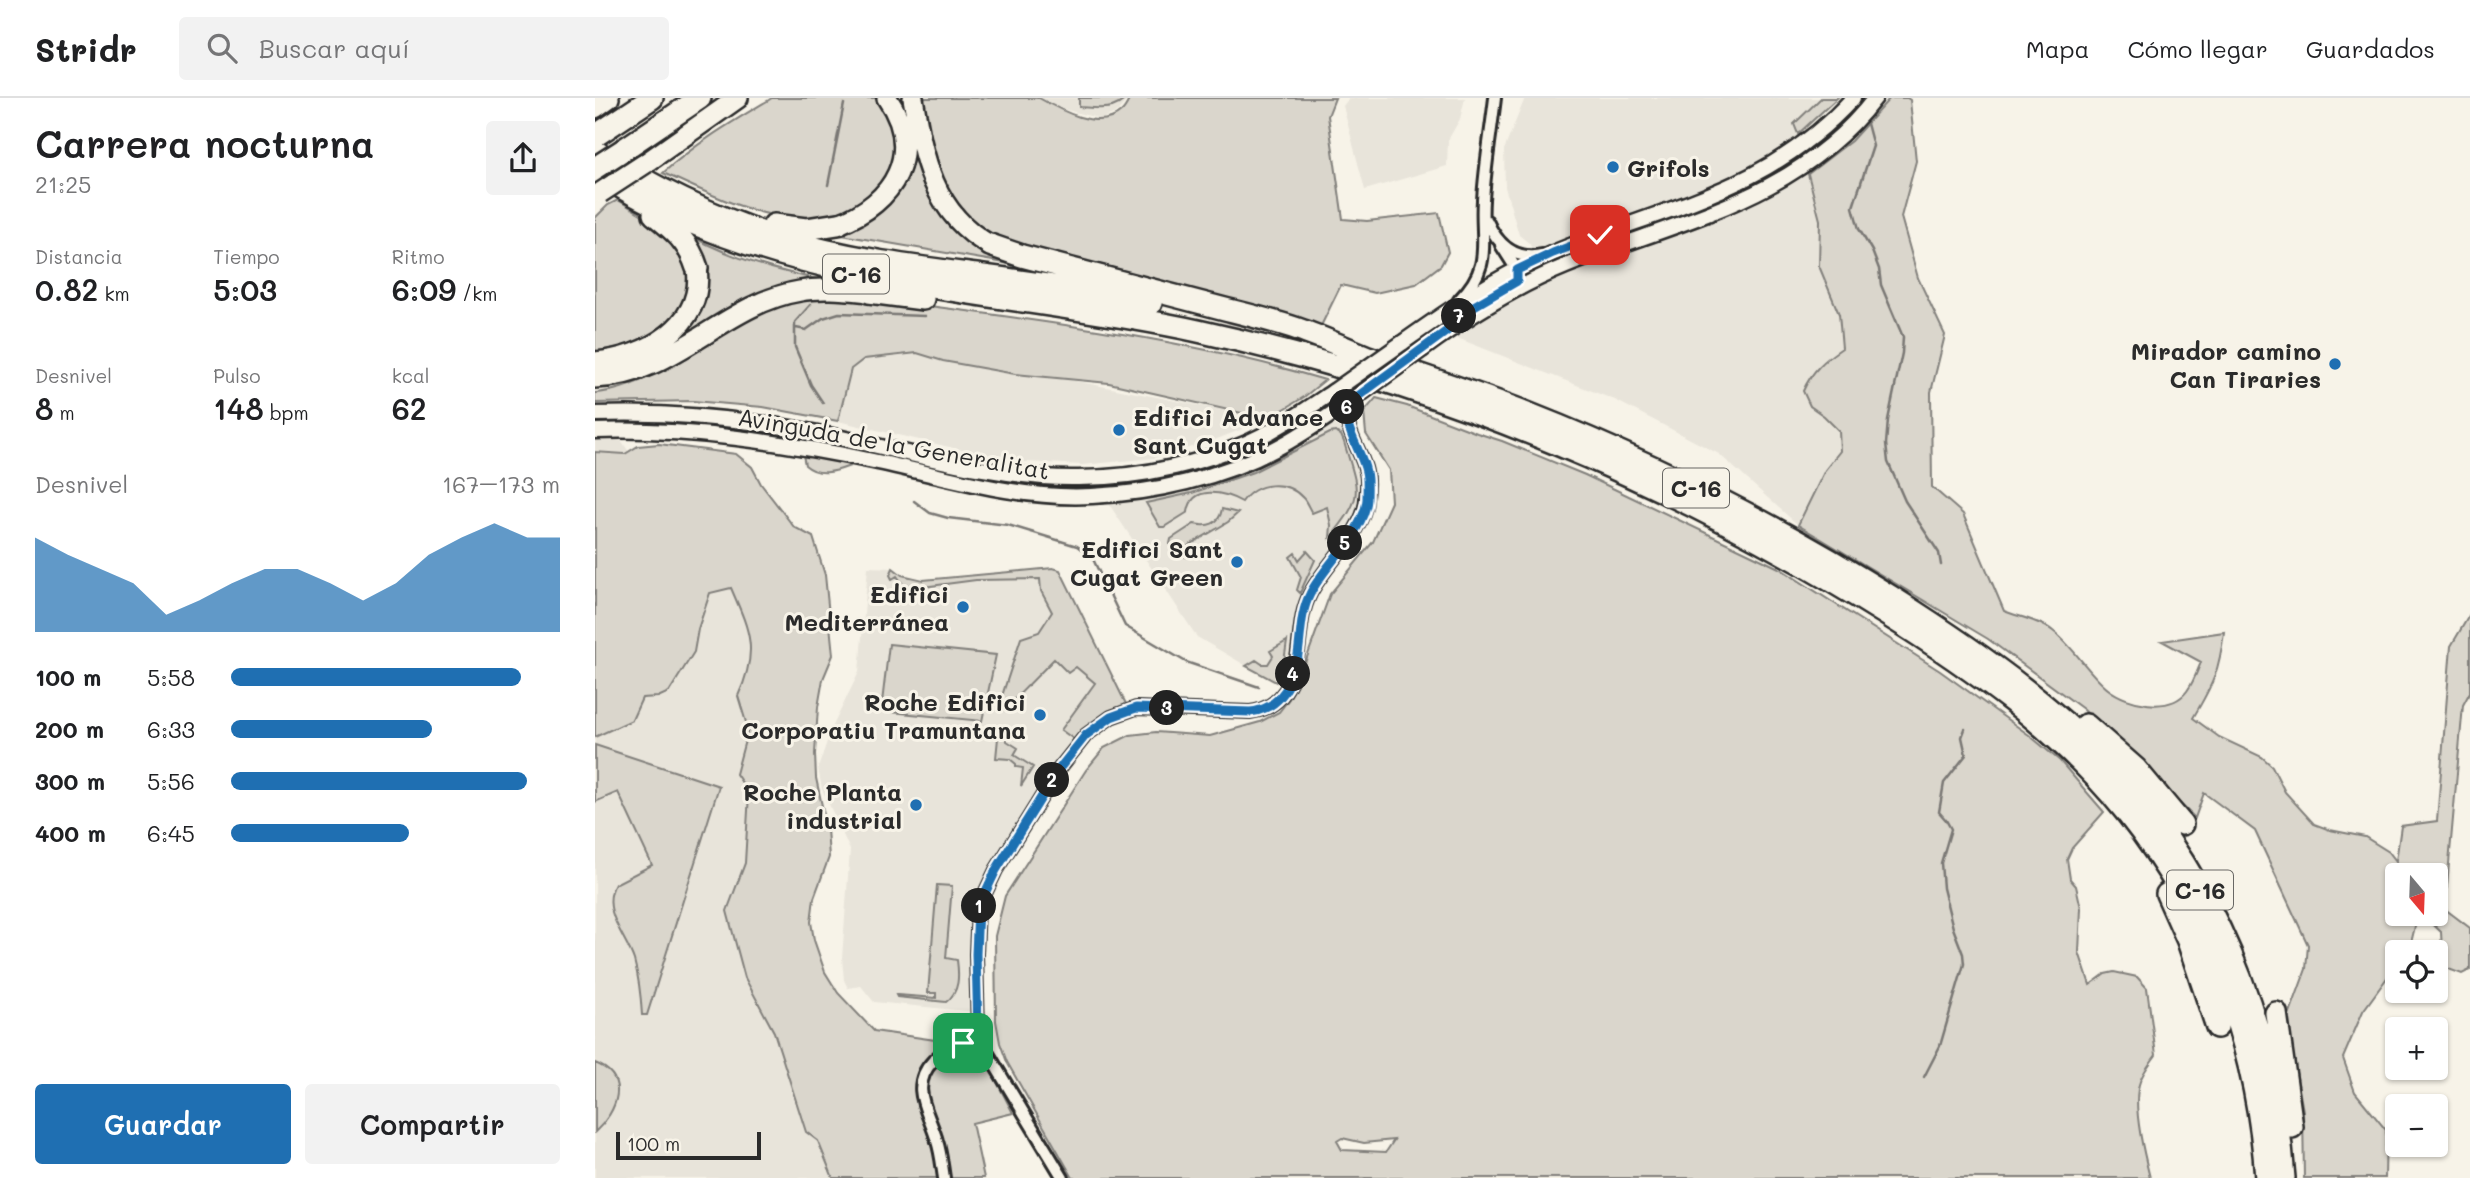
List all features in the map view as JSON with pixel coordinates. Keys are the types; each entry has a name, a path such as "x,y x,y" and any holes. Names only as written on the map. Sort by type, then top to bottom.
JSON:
{"highway":[{"path":"595,107 610,98"},
{"path":"596,140 652,98"},
{"path":"595,170 700,98"},
{"path":"595,362 620,359 661,341 677,328 692,308 698,284 692,252 682,237 605,192 738,98"},
{"path":"705,123 754,98"},
{"path":"651,184 743,217 785,228 806,229 838,224 854,218 881,199 898,173 903,159 903,129 887,98"},
{"path":"913,98 927,163 941,199 967,230 991,245 1022,256 1297,329 1369,357"},
{"name":"C-16","path":"596,140 651,184 739,224 784,240 831,252 1149,303 1245,324 1369,357 1540,418 1619,452 1708,494 1863,579 1998,669 2059,718 2120,778 2156,822 2198,886 2237,967 2260,1035 2276,1107 2284,1178"},
{"name":"C-16","path":"595,170 605,192 763,250 813,264 882,278 1107,313 1254,344 1397,385 1519,428 1639,480 1790,557 1910,629 2016,705 2076,759 2116,800 2180,890 2213,956 2235,1014 2252,1073 2262,1130 2266,1178"},
{"path":"595,384 623,379 657,363 758,305 799,291 869,292 1013,311 1107,313"},
{"path":"595,379 627,374 657,363"},
{"path":"1998,669 2030,682 2106,741 2136,769 2182,824"},
{"path":"2076,759 2131,834 2169,897 2192,952 2217,1027"},
{"path":"2276,1013 2291,1108 2294,1178"}],"street":[{"path":"1479,272 1485,247 1483,201 1495,98"},
{"name":"Avinguda de la Generalitat","path":"595,431 696,433 733,437 824,451 1009,492 1092,496 1150,489 1217,473 1275,449 1325,418 1491,302 1536,279 1745,200 1779,182 1812,159 1875,98"},
{"name":"Avinguda de la Generalitat","path":"595,414 693,417 773,426 840,437 998,471 1073,479 1124,476 1176,466 1212,456 1269,432 1334,391 1513,265 1716,194 1761,172 1805,142 1849,102"},
{"path":"1447,331 1462,313 1517,281 1513,265 1490,228 1483,201"},
{"path":"1501,245 1522,255 1553,253"},
{"path":"1422,329 1461,298 1486,262 1501,257 1513,265"},
{"path":"1063,1178 987,1052 978,1031 978,908 996,870 1059,769 1086,735 1111,717 1136,708 1262,711 1279,699 1290,683 1296,665 1304,606 1322,572 1358,525 1367,503 1366,472 1347,420 1347,407 1353,400"},
{"path":"1325,418 1343,417 1347,420"},
{"path":"944,1178 938,1141 920,1095 921,1081 932,1063 946,1050 963,1043 978,1031"}],"shaded area":[{"path":"772,98 875,98 890,124 894,142 892,162 878,188 861,202 832,215 783,217 733,203 663,173 702,142"},
{"path":"896,98 908,98 937,206 1034,268 830,233 866,221 891,199 906,173"},
{"path":"921,98 1039,98 1080,117 1102,120 1121,112 1130,98 1335,98 1328,116 1343,219 1367,221 1439,213 1448,252 1441,265 1416,284 1375,293 1341,285 1320,328 1007,243 977,228 953,202 938,169"},
{"path":"1040,98 1129,98 1116,113 1101,119 1055,107"},
{"path":"1079,98 1126,98 1116,105 1098,108 1079,107"},
{"path":"1349,98 1465,98 1460,119 1448,140 1447,166 1365,190 1343,106"},
{"path":"1525,98 1821,98 1794,124 1820,220 1819,266 1839,314 1842,348 1824,361 1810,406 1839,431 1840,451 1825,470 1798,525 1719,454 1615,400 1452,336 1542,286 1530,244 1519,235 1505,187 1504,150"},
{"path":"1821,98 1837,98 1798,134 1794,124"},
{"path":"1859,98 1868,98 1821,145 1791,167 1741,195 1571,259 1568,253 1720,197"},
{"path":"1890,98 1910,100 1916,161 1901,217 1918,278 1945,335 1931,392 1932,487 1963,514 2004,611 2048,628 2061,637 2108,689 2126,699 2148,704 2160,704 2180,698 2189,688 2201,662 2162,641 2224,632 2214,677 2193,718 2219,737 2262,757 2272,766 2285,792 2314,824 2365,837 2389,852 2396,861 2401,826 2437,821 2451,646 2470,614 2470,692 2463,705 2448,875 2448,863 2385,863 2385,926 2415,926 2412,940 2385,940 2385,981 2363,1011 2343,1058 2355,1092 2385,1129 2385,1178 2304,1178 2303,1111 2287,1021 2306,969 2308,945 2255,831 2204,793 2195,818 2083,709 1988,639 1798,525 1825,470 1840,451 1839,431 1810,406 1803,391 1819,366 1842,348 1839,314 1819,266 1820,220 1808,174 1851,141"},
{"path":"618,200 659,225 689,266 689,284 680,310 658,332 625,349 595,353 595,218 608,205"},
{"path":"695,238 726,253 759,264 826,281 658,357 669,344 701,252"},
{"path":"823,296 861,297 1095,330 1211,351 1325,380 1304,397 1268,419 1109,383 1015,374 943,361 917,353 864,359 851,369 838,421 763,407 693,401 595,403 595,393 637,382 657,372 762,308"},
{"path":"855,338 1268,419 1212,441 1154,458 1082,465 1009,461 838,421"},
{"path":"1376,398 1407,406 1502,441 1585,475 1779,568 1940,671 2029,735 2060,761 2104,812 2072,848 2067,859 2070,879 2076,886 2081,908 2079,952 2090,985 2105,974 2114,972 2137,977 2147,988 2156,1055 2141,1080 2137,1110 2150,1178 1073,1178 1007,1062 1000,1043 996,1021 995,936 1005,896 1086,770 1104,748 1130,735 1156,732 1210,736 1260,722 1279,712 1289,699 1298,682 1330,594 1373,542 1391,502 1389,470 1366,434 1364,412","holes":["1342,1138 1364,1143 1394,1140 1386,1152 1342,1150 1337,1141"]},
{"path":"1333,417 1343,417 1366,472 1367,503 1311,592 1286,689 1197,637 1103,495 1217,473"},
{"path":"595,431 615,431 653,488 734,582 758,651 750,724 736,774 749,793 745,863 727,911 833,1178 595,1178"},
{"path":"1335,432 1341,435 1344,442 1356,493 1349,512 1330,538 1331,525 1327,507 1312,513 1296,492 1280,486 1271,485 1255,490 1242,502 1218,493 1202,494 1191,503 1188,512 1164,527 1160,527 1146,503 1192,493 1253,472"},
{"path":"659,444 736,454 752,467 761,484 794,527 813,537 825,575 833,655 823,679 818,707 816,778 827,829 829,857 814,898 811,922 814,940 825,972 838,993 874,1031 935,1040 948,1056 977,1044 1013,1113 972,1123 984,1178 833,1178 818,1141 806,1132 774,1032 745,978 727,911 745,863 749,793 736,774 748,729 738,696 748,666 749,641 731,588 710,593 698,629 694,652 669,692 658,697 642,698 632,720 595,737 595,452 625,454 638,446"},
{"path":"803,455 851,463 850,466 838,470 821,472 805,465"},
{"path":"1222,509 1238,513 1183,549 1187,557 1177,555 1170,544 1171,539 1194,524 1216,522"},
{"path":"1307,551 1315,560 1300,593 1297,590 1301,577 1290,557 1295,553 1299,560"},
{"path":"868,567 893,568 902,575 923,580 1053,568 1060,570 1129,710 1086,735 978,908 977,1012 874,1002 861,986 848,988 844,980 842,958 850,850 822,789 818,768 831,730 859,672"},
{"path":"893,568 902,575 923,580 1053,568 1060,570 1127,706 1099,718 1075,740 1061,730 1095,683 1076,667 1068,673 1054,659 1004,710 1000,702 1021,638 1039,632 1052,612 1041,591 1040,579 976,580 900,590 897,588 902,583 897,576 892,579 890,575"},
{"path":"1287,641 1283,669 1276,682 1246,666 1256,660 1268,664 1273,656 1270,651"},
{"path":"889,644 996,655 982,721 881,711"},
{"path":"999,728 1006,728 1007,741 1018,748 1014,755 1033,767 1021,786 1023,768 1016,767 1010,759 996,758"},
{"path":"595,745 719,786 647,1015 642,1015 634,960 612,913 611,894 615,884 652,865 618,792 595,802"},
{"path":"937,885 952,886 946,958 957,960 956,988 946,1002 897,997 896,995 936,998 936,993 928,993"},
{"path":"2448,911 2470,928 2470,970 2462,974 2448,969 2448,940 2441,940 2441,932 2435,926 2448,926"},
{"path":"595,1063 613,1077 617,1095 609,1115 595,1132"}],"waterway":[{"path":"828,185 844,104"},
{"path":"1865,116 1873,146 1853,207 1859,229 1872,251 1879,269 1881,285 1903,337 1888,420 1888,462 1905,501 1939,553 1941,565"},
{"path":"811,304 795,322 795,347 811,385 823,403"},
{"path":"796,328 806,330 823,318 839,313 925,316"},
{"path":"914,501 930,513 948,518 1008,525 1077,546 1092,557 1125,626 1186,662 1259,687"},
{"path":"1924,1077 1940,1046 1964,964 1943,888 1941,863 1951,829 1939,812 1944,783 1966,755 1962,737 1965,729"}],"place":[{"name":"Grifols","path":"1613,167"},
{"name":"Mirador camino Can Tiraries","path":"2335,364"},
{"name":"Edifici Advance Sant Cugat","path":"1119,430"},
{"name":"Edifici Sant Cugat Green","path":"1237,562"},
{"name":"Edifici Mediterránea","path":"963,607"},
{"name":"Roche Edifici Corporatiu Tramuntana","path":"1040,715"},
{"name":"Roche Planta industrial","path":"916,805"}],"route":[{"path":"963,1043 978,1031 978,908 996,870 1059,769 1086,735 1111,717 1136,708 1250,712 1262,711 1279,699 1290,683 1296,665 1304,606 1322,572 1358,525 1367,503 1366,472 1347,420 1347,407 1350,402 1447,331 1462,313 1512,285 1517,281 1517,270 1600,235"}]}
